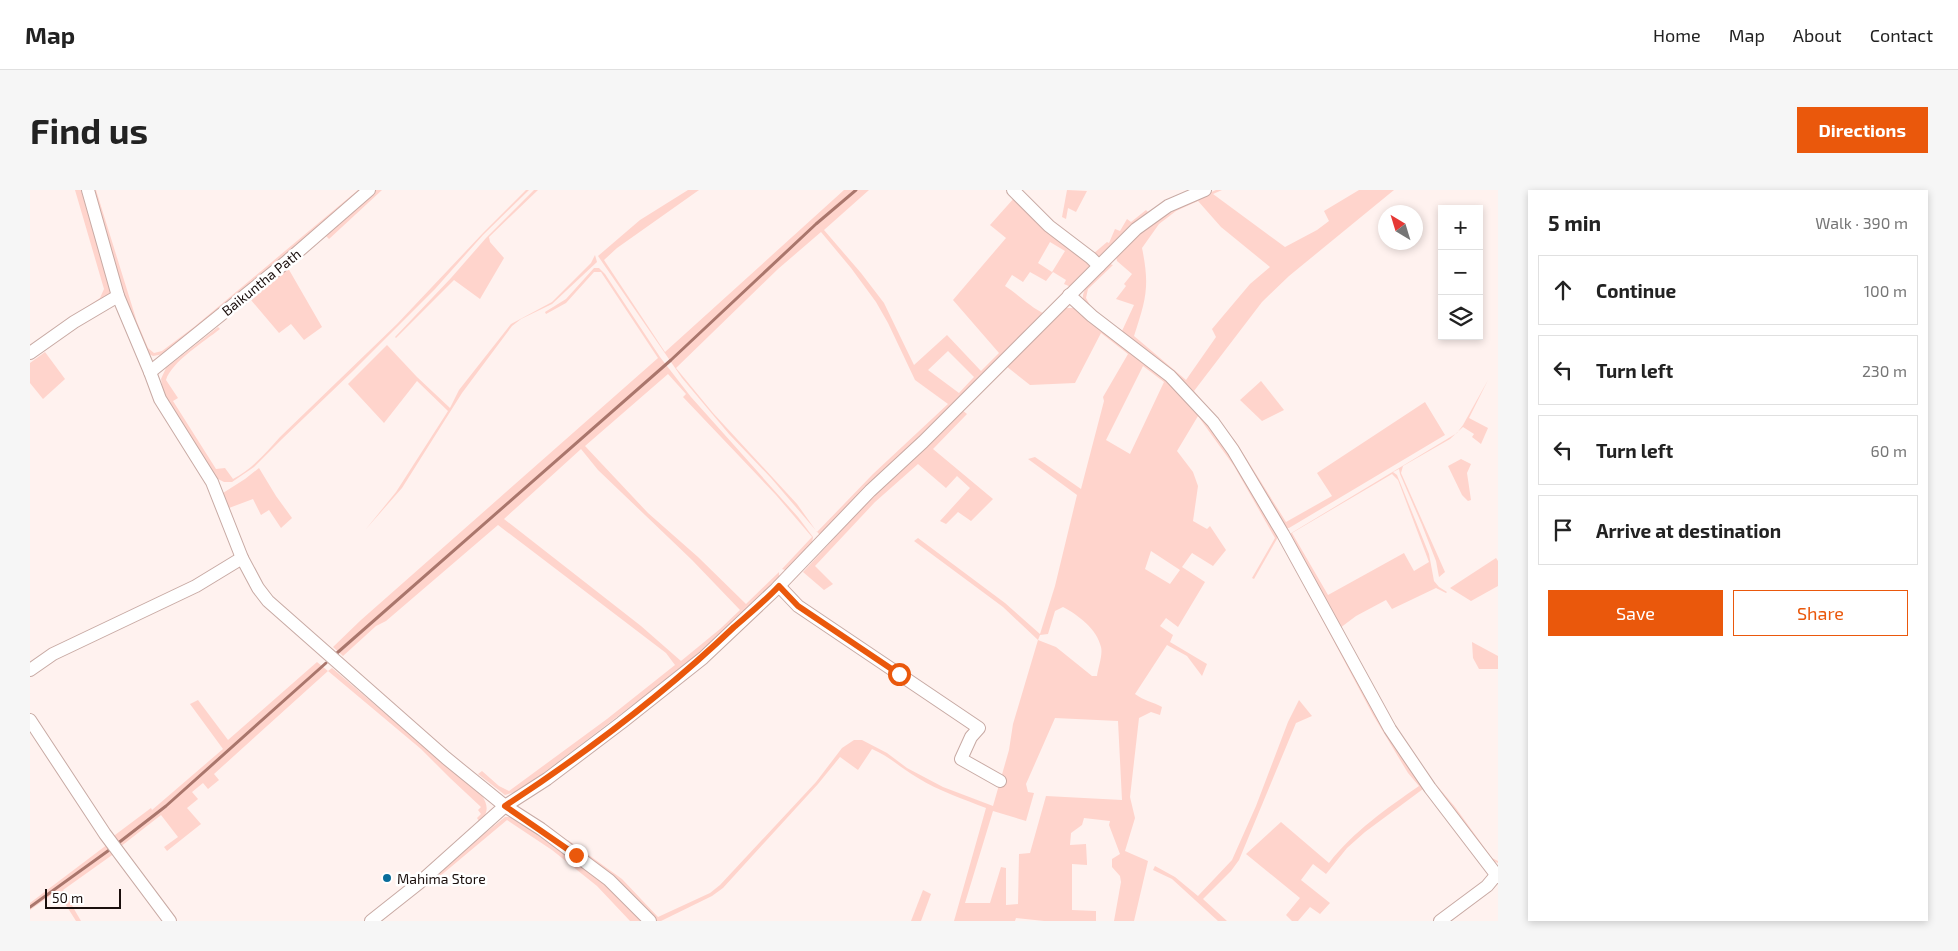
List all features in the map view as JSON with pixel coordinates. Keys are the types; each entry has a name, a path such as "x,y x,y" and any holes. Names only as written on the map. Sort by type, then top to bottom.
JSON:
{"street":[{"path":"88,190 118,296 160,399 217,492 242,558 258,588 282,615 446,758 505,806 609,880 650,921"},
{"name":"Baikuntha Path","path":"150,372 285,263 369,190"},
{"path":"1013,190 1049,226 1099,266"},
{"path":"371,921 419,883 505,806 547,779 703,658 779,586 870,492 924,442 1136,229 1168,206 1206,190"},
{"path":"1069,295 1092,316 1170,376 1213,422 1233,450 1283,534 1390,729 1430,788 1497,875 1487,886 1440,921"},
{"path":"30,354 74,322 118,296"},
{"path":"30,670 53,654 196,586 242,558"},
{"path":"779,586 798,606 979,728 972,737 961,759 1000,781"},
{"path":"30,720 105,834 170,921"}],"shaded area":[{"path":"75,190 81,190 111,293 55,328 100,298 104,289"},
{"path":"92,190 96,190 137,322 148,348 154,353 162,351 194,327 358,190 362,190 264,275 164,354 153,356 147,353 125,301"},
{"path":"376,190 382,190 329,239 326,236"},
{"path":"526,190 529,190 483,235 435,289 254,467 232,482 224,482 216,478 164,395 161,379 166,368 218,327 220,329 181,359 169,373 166,380 178,398 173,401 216,469 225,468 233,479 258,460 397,324"},
{"path":"534,190 538,190 489,237 490,242 504,258 480,299 454,280 396,338 486,238"},
{"path":"688,190 699,190 617,248 604,260 665,352 844,190 869,190 824,230 884,303 914,365 947,335 981,371 999,353 953,300 1006,238 990,225 1015,197 1072,246 1090,265 1088,270 1071,287 1064,284 1066,280 1053,272 1046,281 1030,272 1023,282 1012,275 1005,286 1045,314 819,534 817,532 873,474 948,404 915,380 876,302 821,232 778,269 676,368 713,413 797,504 816,530 771,478 729,434 682,378 598,256 640,220","holes":["1050,242 1065,251 1052,272 1038,263","948,351 974,377 959,393 928,370"]},
{"path":"1015,190 1018,190 1054,224 1093,254 1107,242 1109,243 1115,229 1120,231 1127,219 1131,222 1146,210 1148,212 1103,256 1097,259 1048,222"},
{"path":"1067,190 1087,191 1076,212 1068,208 1066,219 1062,217"},
{"path":"1216,190 1222,190 1213,194 1285,247 1317,230 1329,221 1324,211 1359,190 1394,190 1289,276 1262,302 1194,391 1236,442 1286,522 1332,496 1317,473 1425,402 1445,435 1289,528 1286,528 1240,455 1120,332 1083,301 1085,290 1092,280 1110,264 1113,265 1088,289 1086,298 1091,307 1122,331 1134,305 1116,299 1132,274 1117,261 1116,257 1139,235 1162,218","holes":["1198,201 1221,227 1270,267 1250,284 1212,329 1216,337 1186,380 1134,336 1146,293 1146,273 1142,248 1159,224 1176,211"]},
{"path":"595,255 597,262 552,304 521,319 512,326 462,393 402,488 366,529 396,492 448,411 417,381 384,423 348,384 387,345 450,408 459,390 511,324 552,302 591,263"},
{"path":"288,268 322,327 304,340 291,324 279,333 251,300"},
{"path":"594,268 599,268 605,274 660,357 691,397 798,517 813,537 812,543 788,568 782,569 812,537 776,495 683,397 686,394 668,374 585,446 648,513 698,557 746,604 779,572 779,577 774,584 685,665 529,784 505,795 478,774 482,771 499,786 509,791 607,719 675,665 666,653 498,525 386,621 376,626 343,656 333,647 361,620 658,358 601,272 594,272 566,303 546,314 545,312 566,299","holes":["581,449 598,470 692,560 740,610 681,661 641,626 504,519"]},
{"path":"1066,308 1074,308 1172,384 1200,414 1232,458 1278,537 1254,579 1252,578 1275,538 1234,466 1198,416 1177,451 1193,472 1198,486 1193,521 1207,529 1210,526 1226,550 1213,566 1192,553 1182,567 1205,582 1178,627 1166,618 1160,626 1173,635 1170,642 1207,664 1202,676 1187,656 1167,645 1135,694 1162,707 1160,715 1151,712 1139,718 1130,797 1135,818 1125,851 1148,861 1134,921 1114,921 1121,882 1120,876 1112,867 1112,859 1120,854 1109,825 1110,821 1084,818 1082,825 1071,833 1070,845 1086,844 1087,863 1087,865 1072,864 1072,910 1096,911 1096,921 1044,921 1016,918 1015,921 954,921 986,808 926,783 872,749 858,770 840,757 818,784 723,888 712,896 661,921 654,921 565,841 568,840 622,879 658,917 710,893 720,885 816,782 842,748 854,740 862,740 887,753 907,768 943,787 993,806 1009,750 1013,724 1038,640 1003,607 914,541 918,538 1005,603 1040,634 1055,586 1077,495 1028,459 1035,457 1081,489 1104,401 1103,397 1128,354 1101,333 1075,383 1030,385 1006,366","holes":["1143,366 1164,382 1130,454 1106,440","1151,551 1180,570 1170,584 1145,569","1063,607 1075,614 1086,623 1099,640 1101,654 1097,676 1092,676 1056,647 1038,640 1040,635 1048,634 1055,611","1055,718 1118,721 1122,800 1046,796 1030,853 1019,854 1018,904 1006,905 1006,868 1001,867 990,903 965,903 993,811 1026,821 1034,793 1028,792 1026,784"]},
{"path":"45,352 65,379 43,399 30,383 30,363"},
{"path":"1488,380 1469,418 1488,428 1481,444 1472,437 1474,434 1463,427 1458,432"},
{"path":"1261,381 1284,410 1262,421 1240,400"},
{"path":"962,410 967,414 933,449 993,499 971,521 958,512 946,524 940,521 970,488 957,476 946,488 918,464 875,502 815,566 833,584 824,590 803,572 877,492"},
{"path":"1456,434 1403,466 1401,473 1445,572 1439,577 1436,561 1399,469 1393,472 1397,475 1429,554 1434,581 1446,593 1436,588 1392,609 1386,600 1356,616 1340,628 1288,535","holes":["1392,474 1398,480 1429,562 1414,571 1404,553 1328,595 1292,533"]},
{"path":"1461,459 1471,464 1467,473 1471,500 1468,501 1462,495 1448,466"},
{"path":"259,468 292,518 281,528 269,510 261,515 253,499 229,508 223,493"},
{"path":"1282,544 1286,546 1389,735 1409,768 1454,825 1452,826 1423,789 1365,832 1347,848 1326,874 1313,864 1301,880 1330,903 1320,914 1310,907 1298,921 1292,921 1286,915 1300,898 1246,854 1281,822 1329,863 1360,831 1419,786 1408,773 1373,715"},
{"path":"1496,558 1498,561 1498,586 1471,601 1450,588"},
{"path":"1472,642 1498,656 1498,669 1479,669 1473,658"},
{"path":"317,662 328,671 214,774 219,780 208,789 203,783 192,792 198,799 187,808 201,824 167,851 164,847 178,837 161,815 115,853 63,890 81,921 76,921 57,891 30,910 30,903 108,844 107,841 151,808 152,810 223,749 190,704 198,700 228,740"},
{"path":"332,668 482,796 487,809 484,816 475,827 474,825 479,821 477,818 481,814 478,810 481,807 421,749 328,671"},
{"path":"1365,670 1391,719 1411,751 1388,720 1363,672"},
{"path":"1299,700 1312,716 1296,723 1239,860 1231,871 1203,899 1227,921 1218,921 1172,879 1153,870 1155,866 1175,877 1198,896 1232,860 1256,806 1288,722"},
{"path":"1436,784 1492,858 1498,861 1498,863 1493,861"},
{"path":"505,817 515,817 602,879 643,921 630,921 597,886 552,850 507,820 427,887 427,882"},
{"path":"923,890 931,894 921,921 911,921"}],"waterway":[{"path":"337,653 671,360 816,224 856,190"},
{"path":"117,844 166,806 326,663"},
{"path":"30,907 112,848"}],"place":[{"name":"Mahima Store","path":"387,878"}],"route":[{"path":"576,855 505,806 547,779 703,658 779,586 798,606 899,674"}]}
